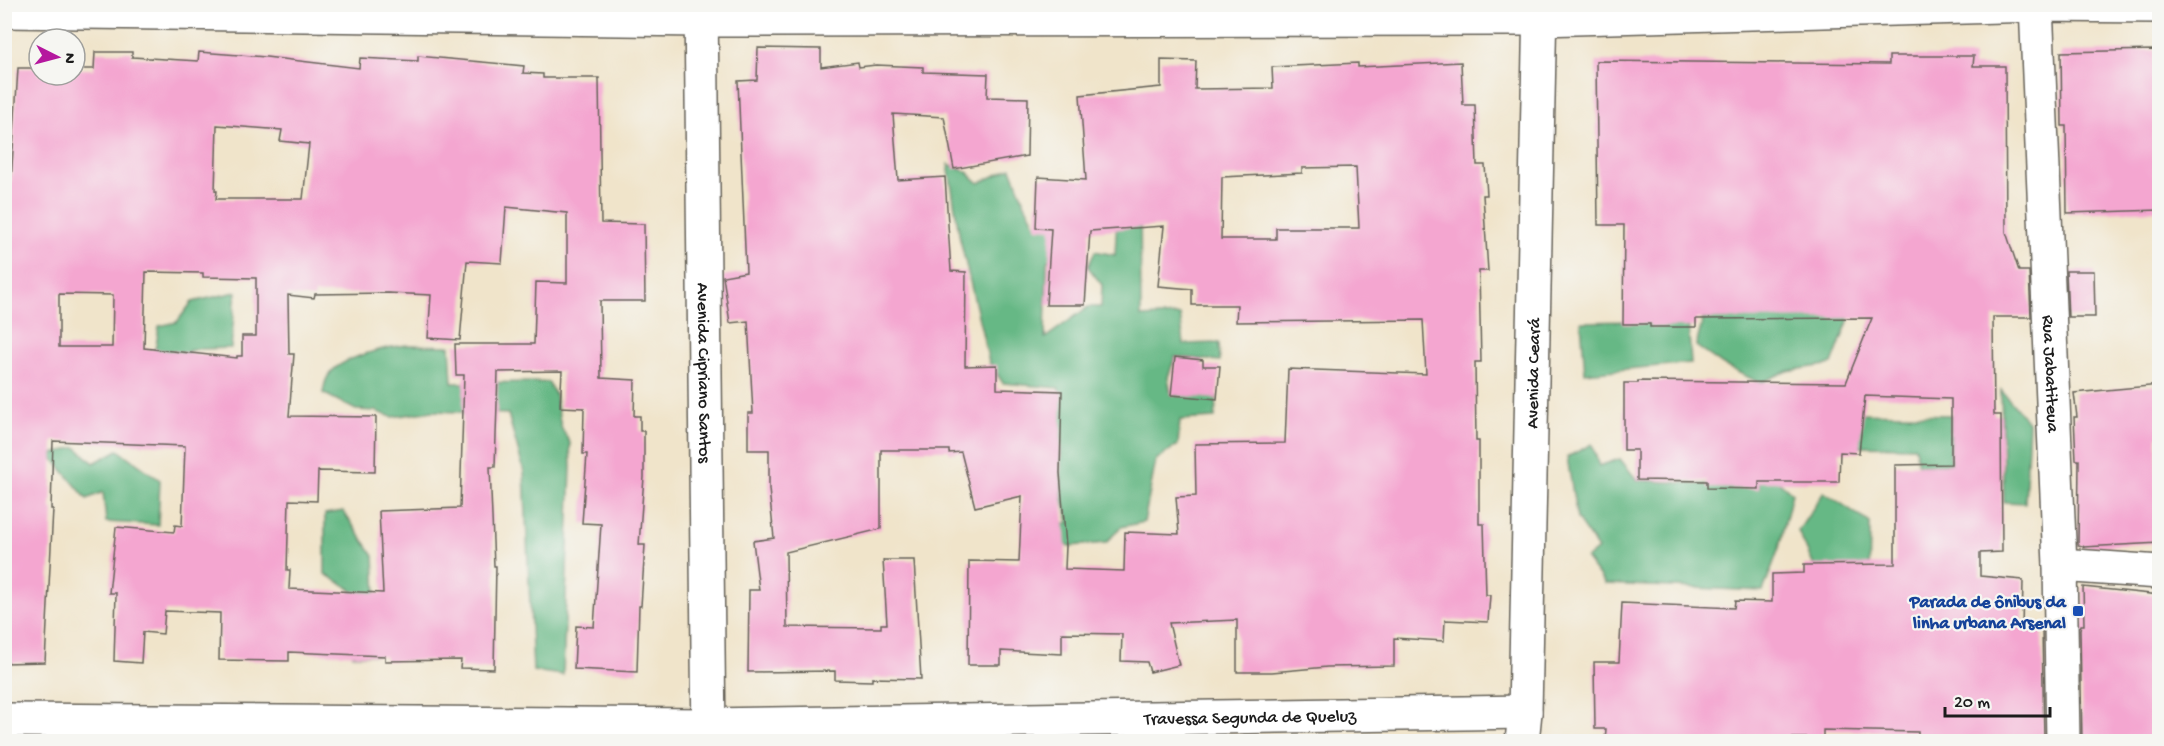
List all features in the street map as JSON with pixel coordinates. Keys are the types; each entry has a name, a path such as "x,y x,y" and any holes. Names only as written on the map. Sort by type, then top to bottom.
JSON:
{"street":[{"path":"4,11 1540,12 2036,5 2160,6"},
{"name":"Rua Jabatiteua","path":"2036,5 2060,565 2063,741"},
{"name":"Avenida Cipriano Santos","path":"701,12 709,733"},
{"name":"Avenida Ceará","path":"1524,727 1540,12"},
{"path":"2060,565 2160,572"},
{"name":"Travessa Segunda de Queluz","path":"4,720 709,733 1524,727"}],"green space":[{"path":"948,164 967,172 979,183 1011,168 1035,224 1060,226 1062,247 1047,262 1045,338 1088,307 1101,307 1102,285 1088,267 1095,251 1115,255 1118,199 1140,195 1141,317 1180,315 1184,344 1219,343 1220,361 1175,357 1168,377 1171,395 1217,396 1215,418 1180,420 1178,445 1156,460 1144,522 1121,527 1106,543 1070,546 1036,543 1026,530 1069,523 1062,495 1059,388 1003,383 989,362 960,239"},
{"path":"236,292 231,348 188,351 185,369 150,358 156,346 159,326 177,322 192,302"},
{"path":"1852,311 1832,364 1787,371 1760,383 1723,365 1696,346 1703,319"},
{"path":"1688,320 1691,363 1585,373 1581,322"},
{"path":"408,345 450,346 452,383 548,382 555,394 561,427 570,443 571,467 563,675 533,671 524,472 508,414 433,411 392,417 375,411 356,410 323,393 328,377 343,363 377,350"},
{"path":"2001,390 2029,423 2025,503 2004,502"},
{"path":"1854,413 1951,415 1950,464 1918,465 1915,447 1850,446"},
{"path":"1592,444 1599,466 1620,459 1637,480 1759,488 1759,464 1792,493 1779,548 1763,591 1605,584 1586,559 1598,549 1577,519 1567,457"},
{"path":"76,447 94,463 118,450 160,480 158,525 106,522 103,492 87,499 50,455"},
{"path":"1824,492 1870,523 1869,590 1825,590 1798,531"},
{"path":"343,511 374,556 379,655 353,655 351,589 325,574 325,514"},
{"path":"11,727 159,739 159,741 5,742 6,734"}],"building":[{"path":"758,48 821,49 821,67 858,62 859,67 876,65 923,67 923,72 988,74 987,97 1028,98 1027,156 954,169 944,117 893,114 898,180 945,177 951,271 966,272 965,366 997,365 997,389 1062,391 1060,473 1066,546 1065,569 1124,571 1125,532 1179,534 1176,497 1196,496 1195,444 1285,443 1288,369 1426,374 1423,320 1236,322 1237,305 1192,305 1192,289 1158,286 1164,226 1090,231 1085,305 1046,305 1051,229 1036,228 1038,177 1086,180 1080,95 1161,87 1161,60 1196,61 1195,89 1273,88 1272,67 1358,63 1358,67 1461,62 1463,105 1475,105 1477,165 1485,165 1487,195 1483,195 1488,271 1479,271 1481,362 1475,362 1476,441 1479,441 1479,524 1484,524 1486,595 1490,595 1488,622 1445,620 1444,641 1394,638 1394,666 1237,672 1237,620 1169,623 1179,665 1150,672 1147,662 1121,661 1122,634 1062,633 1062,654 1001,651 1001,665 968,665 969,561 1019,562 1022,496 975,507 961,452 881,450 881,529 786,552 787,627 881,628 881,624 887,624 883,560 914,560 921,679 835,680 835,671 748,672 749,590 759,590 753,541 774,538 769,489 769,450 748,450 748,413 753,413 748,321 730,323 723,276 746,272 738,81 757,80","holes":["1356,167 1359,228 1276,228 1276,239 1221,239 1222,177 1302,173 1302,168"]},
{"path":"2155,50 2154,62 2160,63 2160,210 2067,213 2066,126 2062,126 2061,52"},
{"path":"95,52 132,52 132,57 198,61 199,52 359,68 360,58 418,61 418,56 524,66 523,73 543,74 543,78 599,78 601,223 644,224 645,301 600,301 601,378 635,380 634,416 640,416 640,431 644,431 644,477 639,545 645,545 641,606 639,606 637,672 574,669 576,626 594,627 601,524 582,523 587,454 583,454 584,408 560,407 562,371 498,372 495,467 490,467 494,566 496,566 494,669 460,668 461,660 385,661 385,656 289,652 289,661 219,660 220,613 165,611 163,634 143,632 141,663 114,661 116,593 109,593 116,527 174,532 175,525 182,526 185,446 53,441 51,509 53,509 45,662 4,663 4,215 9,215 18,68 27,68 27,87 87,87 87,69 94,69","holes":["217,125 282,130 280,141 309,144 303,199 216,199","506,207 567,213 567,283 536,282 534,344 455,344 456,375 464,375 460,508 379,511 383,593 289,589 290,570 287,570 289,500 317,501 318,471 375,472 376,417 289,416 294,354 289,354 288,295 314,298 315,294 431,295 428,338 460,340 467,261 502,263","146,272 203,273 203,277 256,278 256,336 242,336 242,356 237,356 237,358 144,348","59,294 113,295 112,347 59,347"]},
{"path":"1889,56 1974,56 1973,66 2005,66 2006,232 2019,271 2029,271 2031,317 1993,317 1994,415 2001,415 2002,552 1980,553 1980,576 2023,580 2022,630 2042,629 2044,741 1918,741 1918,732 1823,730 1823,738 1764,738 1764,741 1605,741 1606,729 1595,729 1594,662 1619,662 1622,603 1734,608 1735,601 1772,602 1772,574 1804,573 1804,565 1895,564 1895,465 1951,464 1951,399 1865,396 1859,453 1840,452 1839,482 1759,482 1759,489 1707,488 1707,481 1637,480 1637,450 1624,450 1624,383 1638,383 1638,381 1846,383 1872,318 1696,319 1696,327 1650,327 1650,324 1623,324 1624,225 1598,225 1596,61 1889,64"},
{"path":"2066,271 2094,271 2095,317 2068,317"},
{"path":"1175,357 1203,360 1203,366 1220,366 1217,399 1171,395"},
{"path":"2160,385 2160,436 2157,436 2156,490 2160,489 2160,543 2083,547 2078,545 2079,460 2076,460 2074,417 2077,417 2074,393"},
{"path":"2083,587 2160,595 2156,629 2160,629 2160,741 2082,741 2080,629 2081,625 2084,625"}],"place":[{"name":"Parada de ônibus da linha urbana Arsenal","path":"2078,611"}]}
